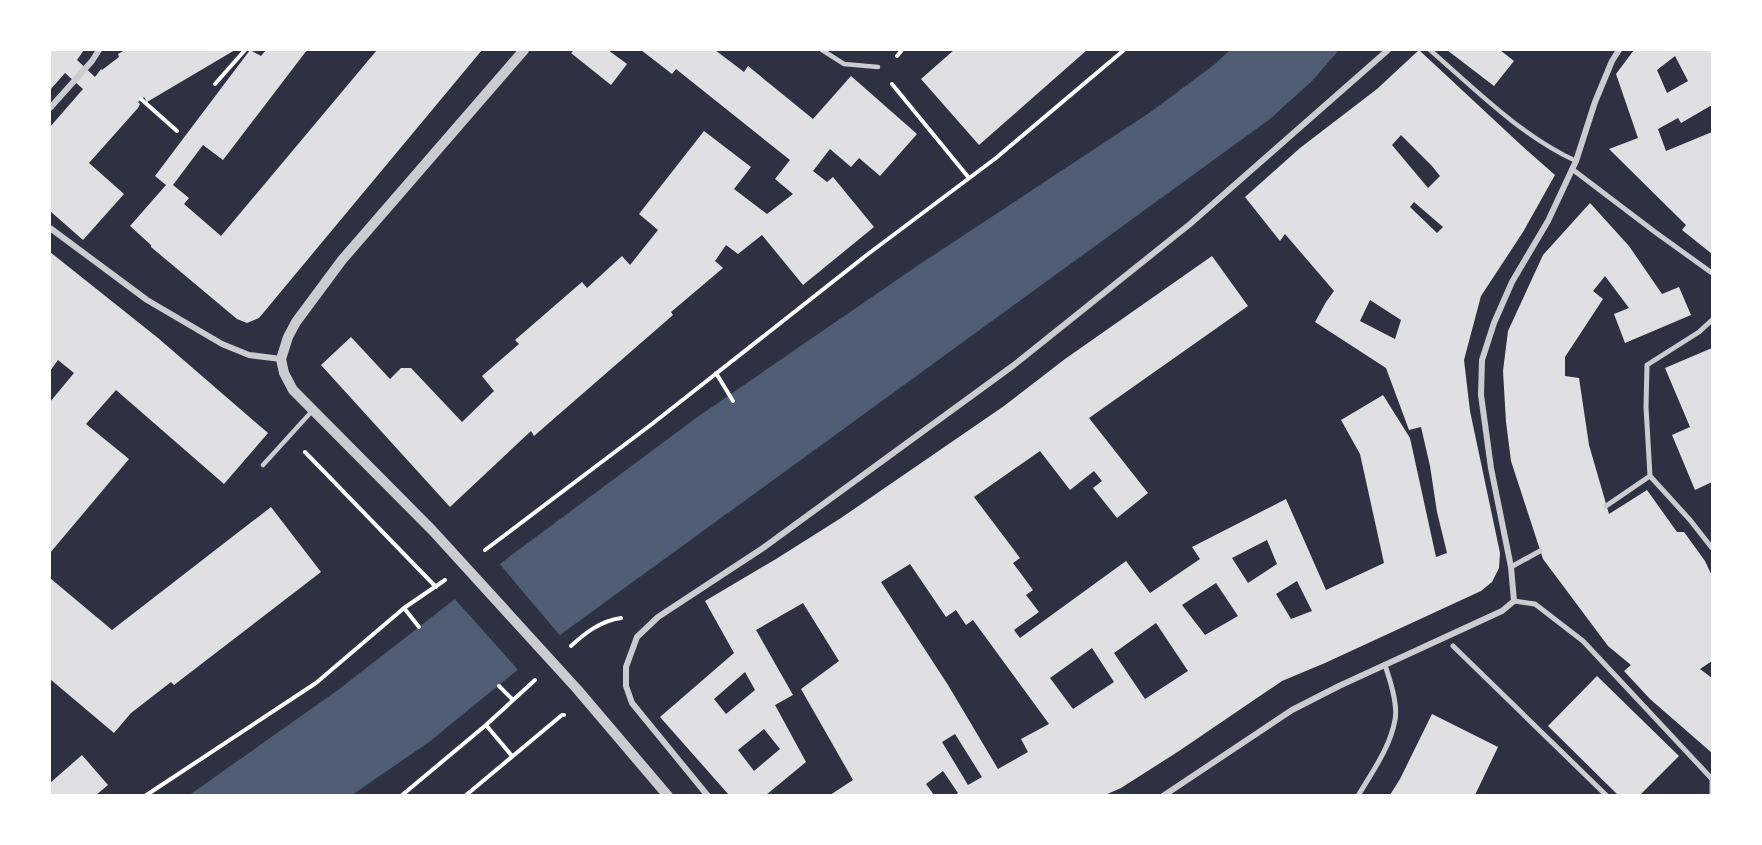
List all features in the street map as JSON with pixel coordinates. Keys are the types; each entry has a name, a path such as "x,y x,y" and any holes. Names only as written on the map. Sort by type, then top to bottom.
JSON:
{"street":[{"path":"50,108 99,50"},
{"path":"524,50 342,260 296,322 281,359 284,373 293,390 432,530 577,689 668,795"},
{"path":"708,795 632,703 626,686 626,667 637,637 658,616 763,548 1014,365 1190,224 1388,50"},
{"path":"1163,795 1292,710 1510,606 1514,599 1511,567 1491,468 1481,395 1482,360 1494,323 1512,282 1548,221 1576,161 1595,102 1611,61 1619,50"},
{"path":"1572,169 1713,273"},
{"path":"50,228 147,300 222,344 249,355 281,359"},
{"path":"1713,320 1699,332 1647,365 1646,406 1650,476 1713,548"},
{"path":"1606,506 1650,476"},
{"path":"1511,567 1540,550"},
{"path":"1514,599 1535,604 1583,641 1712,779 1712,795"},
{"path":"1453,646 1607,795"},
{"path":"1358,795 1386,749 1396,718 1392,687 1385,665"}],"lane":[{"path":"822,50 844,64 878,67"},
{"path":"1430,50 1520,129 1560,154 1576,161"},
{"path":"263,465 312,410"}],"path":[{"path":"215,84 245,50"},
{"path":"501,537 652,424 868,254 996,158 1124,50"},
{"path":"878,67 969,178"},
{"path":"141,99 177,131"},
{"path":"716,373 733,401"},
{"path":"145,795 316,683 404,608 436,587 289,436"},
{"path":"404,608 419,627"},
{"path":"499,686 513,700"},
{"path":"465,795 562,715"},
{"path":"401,795 486,725 512,756"}],"water":[{"path":"1230,50 1339,50 1312,81 1270,119 564,632 429,742 352,795 188,796 338,690 509,557 696,418 917,266 1152,111"}],"pier":[{"path":"498,562 562,638 520,672 453,597"}],"building":[{"path":"50,50 84,50 77,60 95,77 101,69 125,50 235,50 147,102 144,97 138,102 140,104 138,108 89,163 124,194 83,240 50,211 50,127 83,89 65,73 50,90"},
{"path":"250,50 261,56 266,50 307,50 223,160 203,145 173,185 189,198 184,204 221,236 377,50 482,50 259,318 247,323 237,319 151,247 130,226 166,185 155,176"},
{"path":"574,50 608,50 627,64 611,85 571,53"},
{"path":"641,50 715,50 744,72 748,66 813,119 851,76 917,134 880,176 859,158 851,167 830,149 813,171 827,182 833,177 874,227 803,285 762,235 738,254 726,245 715,261 723,268 671,312 673,315 534,436 531,431 450,507 321,365 351,337 390,379 401,368 411,368 462,422 494,391 482,376 519,344 515,340 582,282 587,288 622,256 630,265 658,230 639,214 704,131 751,167 734,189 767,214 793,194 775,179 790,160 676,69 672,74"},
{"path":"954,50 1087,50 979,145 921,79"},
{"path":"1419,50 1555,175 1523,232 1481,296 1464,360 1470,411 1500,553 1499,568 1492,582 1481,591 1282,681 1179,751 1121,788 1105,795 955,795 958,793 943,771 926,784 934,795 830,795 853,780 801,689 839,661 803,603 756,630 793,695 775,705 806,762 766,795 729,795 660,717 734,653 705,601 841,518 1004,406 1065,359 1212,256 1248,306 1089,418 1148,493 1117,518 1093,488 1102,481 1094,471 1070,490 1040,451 974,497 1020,558 1013,563 1033,590 1026,595 1039,612 1014,630 1020,638 1126,561 1150,593 1200,559 1192,547 1286,499 1326,590 1384,563 1360,454 1341,420 1383,395 1410,438 1436,557 1447,553 1421,427 1409,430 1386,368 1315,322 1334,291 1285,234 1280,241 1245,197 1300,148 1377,89","holes":["1401,135 1440,176 1428,188 1392,145","1414,202 1443,227 1437,233 1410,207","1370,300 1401,320 1395,339 1360,321","1267,540 1277,564 1248,583 1232,558","910,564 946,617 956,610 966,625 973,620 1049,724 1021,739 1028,752 998,769 948,685 881,582","1297,581 1312,611 1291,619 1276,594","1216,583 1238,616 1205,635 1182,605","1156,623 1188,671 1145,699 1114,653","1092,648 1114,682 1073,709 1050,678","745,672 755,690 726,714 714,699","764,729 780,749 754,771 738,750","955,734 982,777 968,785 942,742"]},
{"path":"1447,50 1500,50 1514,61 1494,86"},
{"path":"1634,50 1712,50 1712,105 1681,123 1678,118 1658,129 1666,151 1712,132 1712,254 1682,230 1686,225 1609,149 1638,138 1616,74","holes":["1675,56 1688,81 1667,93 1657,70"]},
{"path":"1590,203 1629,246 1662,294 1679,287 1691,315 1625,343 1614,314 1629,308 1605,276 1593,291 1603,299 1565,357 1565,376 1579,378 1589,445 1609,514 1647,490 1677,532 1684,532 1705,561 1712,576 1712,661 1700,669 1712,678 1712,753 1650,699 1624,671 1631,665 1608,646 1543,559 1511,461 1503,371 1508,331 1543,255"},
{"path":"50,252 158,338 268,433 224,484 116,390 86,424 129,459 50,553 50,402 74,373 58,360 50,371"},
{"path":"1712,348 1712,482 1695,490 1672,435 1690,427 1665,368"},
{"path":"271,507 321,572 174,685 171,682 131,713 114,733 50,679 50,578 112,630"},
{"path":"1597,676 1679,756 1640,795 1618,795 1548,726"},
{"path":"1432,714 1498,747 1475,795 1390,795"},
{"path":"82,755 108,785 96,795 50,795 50,783"}]}
